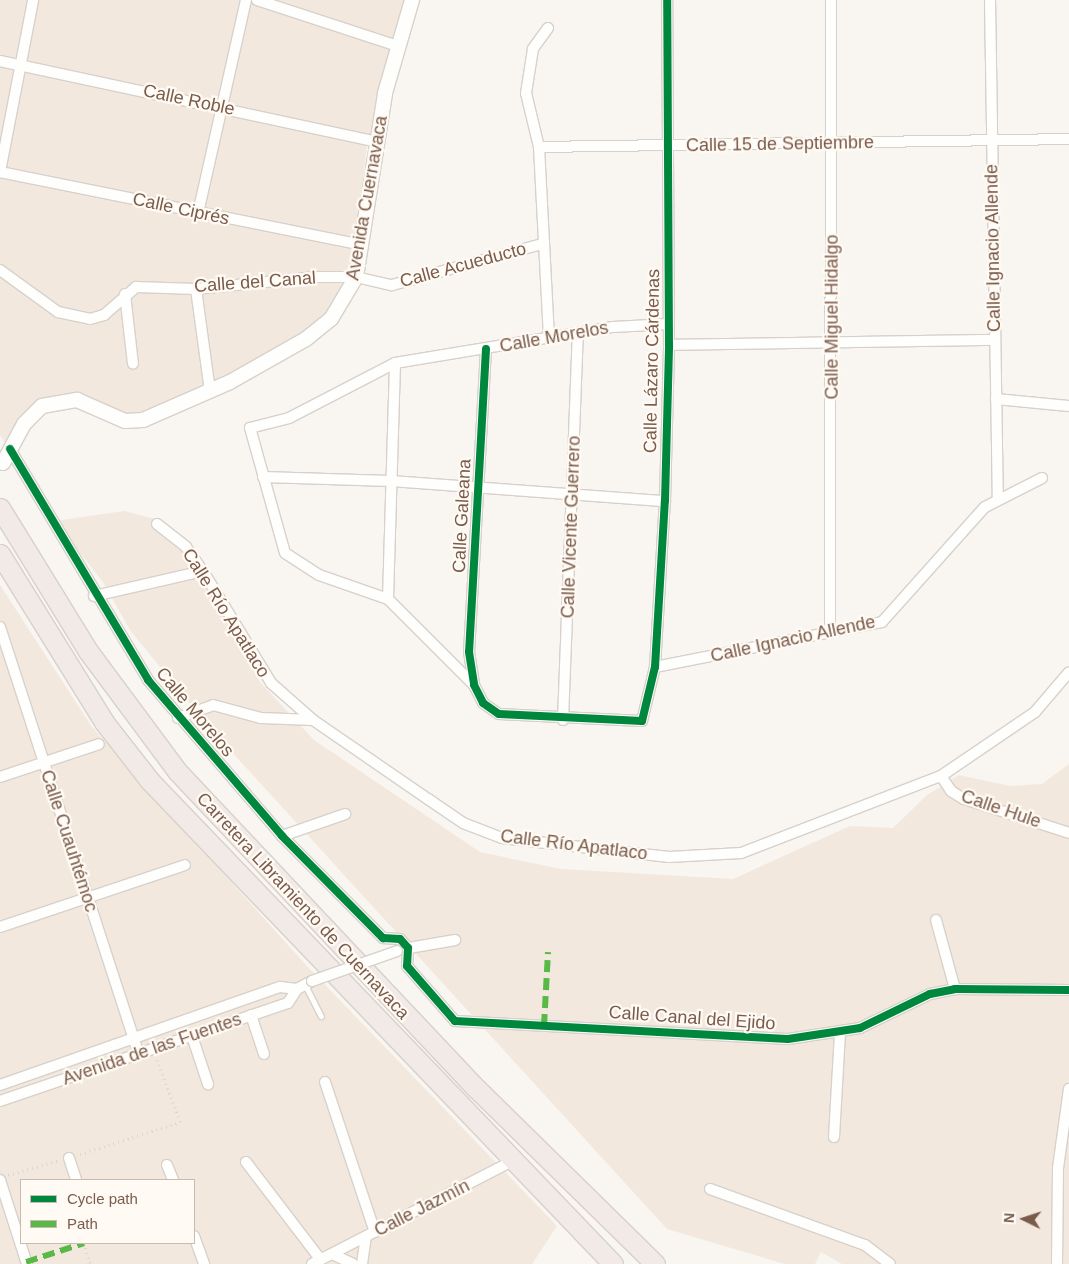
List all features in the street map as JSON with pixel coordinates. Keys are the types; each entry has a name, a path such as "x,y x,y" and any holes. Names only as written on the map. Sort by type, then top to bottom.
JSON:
{"highway":[{"name":"Carretera Libramiento de Cuernavaca","path":"0,508 88,651 177,772 476,1088 655,1264"},
{"name":"Carretera Libramiento de Cuernavaca","path":"0,554 104,722 150,781 512,1161 613,1264"}],"main road":[{"name":"Avenida Cuernavaca","path":"3,463 24,424 50,403 77,400 125,420 143,420 210,392 306,339 330,319 356,277 378,142 398,46 412,0"}],"street":[{"path":"0,172 33,0"},
{"path":"198,213 246,0"},
{"path":"258,0 398,46"},
{"name":"Calle Lázaro Cárdenas","path":"563,720 642,721 655,666 665,501 669,345 667,0"},
{"name":"Calle Miguel Hidalgo","path":"830,633 833,144 831,0"},
{"name":"Calle Ignacio Allende","path":"990,0 998,497"},
{"name":"Calle Acueducto","path":"548,28 533,49 527,70 526,93 539,147 542,244 549,338"},
{"name":"Calle Roble","path":"0,61 222,106 378,142"},
{"name":"Calle 15 de Septiembre","path":"539,147 1069,139"},
{"name":"Calle Ciprés","path":"0,172 362,245"},
{"name":"Calle Acueducto","path":"356,277 392,285 542,244"},
{"name":"Calle del Canal","path":"0,270 58,312 75,317 104,315 125,294 136,287 156,284 196,289 356,277"},
{"path":"196,289 210,392"},
{"path":"125,294 133,364"},
{"name":"Calle Morelos","path":"474,685 388,599 319,575 285,553 250,428 290,418 395,363 578,333 669,324"},
{"name":"Calle Vicente Guerrero","path":"563,720 578,333"},
{"path":"669,345 832,340 995,340"},
{"name":"Calle Galeana","path":"474,685 469,652 486,349"},
{"path":"388,599 395,363"},
{"path":"996,399 1069,406"},
{"name":"Calle Morelos","path":"10,449 74,552 94,596 148,680 178,718 282,836 383,938 400,939 408,948"},
{"path":"263,477 392,481 665,501"},
{"name":"Calle Ignacio Allende","path":"655,666 882,622 998,497 1042,478"},
{"name":"Calle Río Apatlaco","path":"157,524 186,547 203,571 270,683 313,720 463,822 502,838 669,857 741,853 941,776 1035,712 1069,672"},
{"path":"94,596 203,571"},
{"name":"Calle Cuauhtémoc","path":"2,626 139,1055"},
{"path":"474,685 483,703 499,714 563,720"},
{"path":"178,718 207,706 261,718 313,720"},
{"path":"0,777 99,744"},
{"name":"Calle Hule","path":"941,776 950,790 964,799 1069,833"},
{"path":"282,836 345,814"},
{"path":"0,927 88,896 185,866"},
{"path":"936,920 955,989"},
{"path":"305,985 397,951 455,940"},
{"name":"Calle Canal del Ejido","path":"408,948 407,966 455,1021 778,1039 860,1028 930,994 955,989 1069,990"},
{"name":"Avenida de las Fuentes","path":"0,1085 134,1040 280,987 305,985"},
{"name":"Avenida de las Fuentes","path":"0,1101 288,1003 305,985"},
{"path":"251,1016 264,1054"},
{"path":"834,1137 840,1032"},
{"path":"192,1036 208,1084"},
{"path":"325,1082 370,1234 362,1264"},
{"path":"1057,1264 1058,1168 1068,1109 1069,1089"},
{"path":"69,1158 76,1179"},
{"name":"Calle Jazmín","path":"317,1262 512,1161"},
{"path":"246,1162 317,1262"},
{"path":"167,1165 173,1179"},
{"path":"1,1184 18,1225"},
{"path":"710,1189 865,1245 890,1264"},
{"path":"195,1239 204,1264"},
{"path":"22,1244 27,1264"},
{"path":"332,1254 352,1264"}],"lane":[{"path":"305,985 321,1016"},
{"path":"589,1238 598,1264"}],"path":[{"path":"1,1184 69,1158 180,1122 152,1049"},
{"path":"84,1244 91,1264"}],"shaded area":[{"path":"0,0 405,0 367,145 352,276 325,328 136,417 93,401 42,408 10,451 0,435"},
{"path":"124,511 155,519 199,567 260,682 314,740 480,852 561,869 733,879 850,826 893,828 927,795 959,775 1010,786 1042,784 1069,764 1069,1264 842,1264 821,1252 815,1264 785,1264 667,1229 209,727 130,630 103,582 55,521"},
{"path":"0,585 92,727 306,965 557,1226 532,1264 0,1264"}],"marked path":[{"path":"544,1026 548,952"},
{"path":"26,1262 81,1244"}],"cycle path":[{"path":"486,349 469,652 474,685 483,703 499,714 642,721 655,667 665,501 669,345 667,0"},
{"path":"10,449 148,680 282,836 383,938 400,939 408,948 407,966 455,1021 788,1039 860,1028 930,994 955,989 1069,990"}]}
